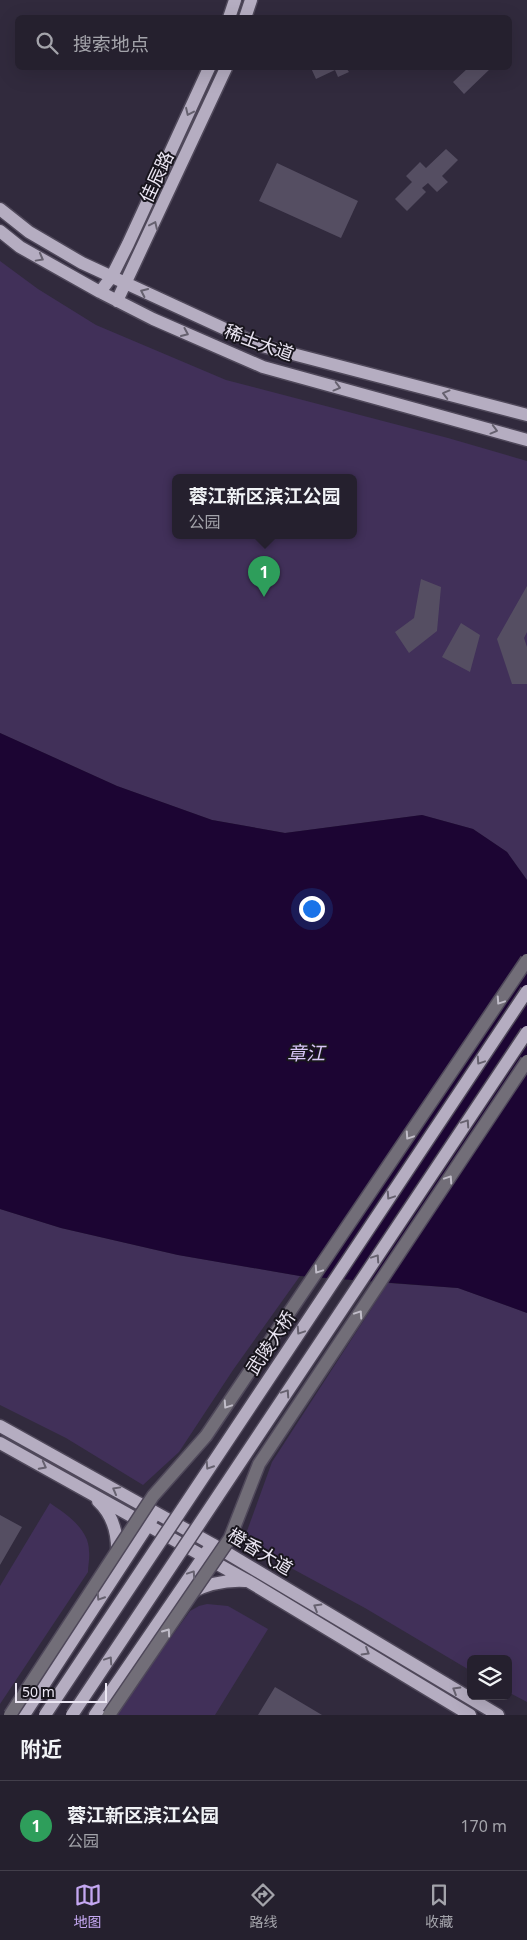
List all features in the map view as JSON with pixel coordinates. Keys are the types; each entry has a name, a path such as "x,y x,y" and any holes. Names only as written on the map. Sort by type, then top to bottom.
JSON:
{"main road":[{"path":"230,15 235,0"},
{"path":"246,15 251,0"},
{"name":"佳辰路","path":"100,292 112,276 208,70"},
{"name":"佳辰路","path":"117,301 127,284 225,70"},
{"name":"稀土大道","path":"0,209 29,232 82,263 262,346 527,415"},
{"name":"稀土大道","path":"0,231 20,247 117,301 153,319 263,366 527,440"},
{"name":"武陵大桥","path":"45,1715 527,991"},
{"path":"72,1715 527,1032"},
{"name":"橙香大道","path":"0,1426 212,1544 498,1715"},
{"name":"橙香大道","path":"0,1443 248,1581 470,1715"},
{"path":"83,1488 101,1503 113,1524 118,1547 117,1558 110,1581"},
{"path":"24,1715 156,1513"},
{"path":"95,1715 212,1544"},
{"path":"164,1613 197,1589 222,1582 248,1581"}],"street":[{"path":"10,1715 153,1496 206,1436 527,960"},
{"path":"109,1715 230,1538 259,1464 527,1061"}],"shaded area":[{"path":"0,261 38,289 96,325 226,380 448,438 527,461 527,880 507,852 473,829 422,815 285,833 212,820 117,786 0,733"},
{"path":"0,1209 61,1228 178,1255 300,1276 233,1370 179,1452 143,1485 66,1438 0,1405"},
{"path":"388,1283 458,1288 527,1313 527,1702 512,1694 512,1655 467,1655 467,1669 365,1608 243,1542 272,1462"},
{"path":"50,1503 76,1523 85,1536 89,1554 88,1572 0,1704 0,1586"},
{"path":"207,1604 228,1606 268,1629 215,1715 115,1715 190,1611"}],"water":[{"name":"章江","path":"0,733 117,786 212,820 285,833 422,815 473,829 507,852 527,880 527,1313 458,1288 300,1276 178,1255 61,1228 0,1209"}],"building":[{"path":"312,70 335,70 316,79"},
{"path":"335,70 348,70 349,72 338,77"},
{"path":"466,70 489,70 464,94 453,82"},
{"path":"446,149 458,160 442,176 448,182 437,192 428,183 422,188 426,192 407,211 395,199 412,182 406,176 420,162 426,168"},
{"path":"277,163 358,201 341,238 259,201"},
{"path":"421,579 441,587 437,631 409,653 395,632 414,618"},
{"path":"527,586 527,632 524,638 527,647 527,684 512,684 497,639"},
{"path":"461,623 480,635 470,672 442,657"},
{"path":"0,1515 22,1527 0,1565"},
{"path":"275,1687 322,1715 258,1715"}],"place":[{"name":"蓉江新区滨江公园","path":"264,597"}]}
